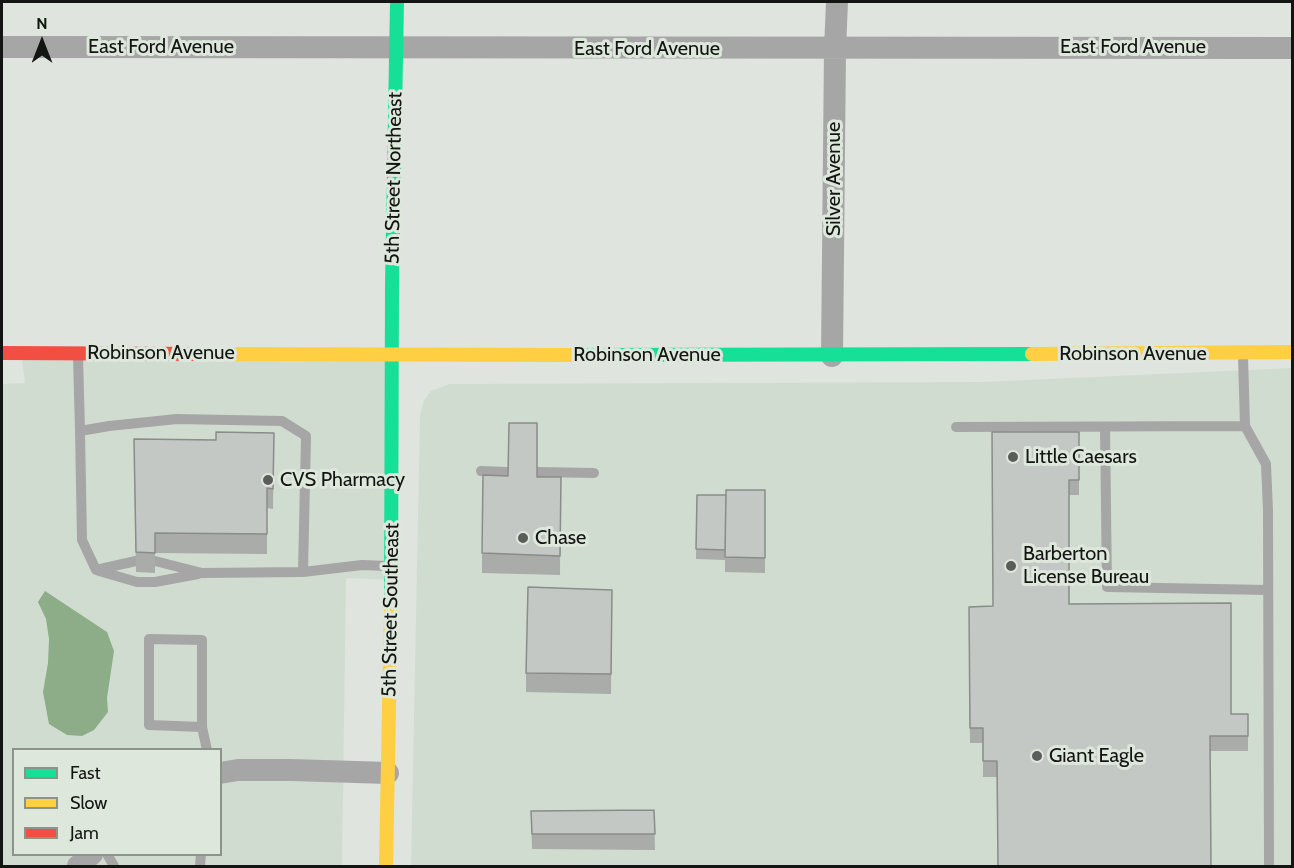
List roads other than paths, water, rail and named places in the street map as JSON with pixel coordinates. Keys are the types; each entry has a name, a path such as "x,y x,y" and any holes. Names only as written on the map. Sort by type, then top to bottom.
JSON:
{"main road":[{"name":"5th Street Northeast","path":"393,354 397,2"},
{"name":"Robinson Avenue","path":"2,353 832,356 1293,352"},
{"name":"5th Street Southeast","path":"386,867 392,566 393,354"}],"street":[{"name":"Silver Avenue","path":"832,356 837,2"},
{"name":"East Ford Avenue","path":"2,47 1293,48"},
{"path":"222,772 291,770 388,773"},
{"path":"78,867 91,856"}],"lane":[{"path":"78,353 82,540 96,570 137,582 155,582 202,573 303,573 362,565 392,566"},
{"path":"1243,353 1245,426 1266,464 1269,867"},
{"path":"80,431 177,419 282,421 306,436 303,573"},
{"path":"956,427 1245,426"},
{"path":"1105,427 1107,587 1268,590"},
{"path":"481,471 508,472"},
{"path":"537,472 594,473"},
{"path":"96,570 136,561"},
{"path":"155,561 202,573"},
{"path":"202,727 148,725 149,639 202,640 202,727 207,748"}],"place":[{"name":"Little Caesars","path":"1013,457"},
{"name":"CVS Pharmacy","path":"268,480"},
{"name":"Chase","path":"523,538"},
{"name":"Barberton License Bureau","path":"1011,566"},
{"name":"Giant Eagle","path":"1037,756"}]}
